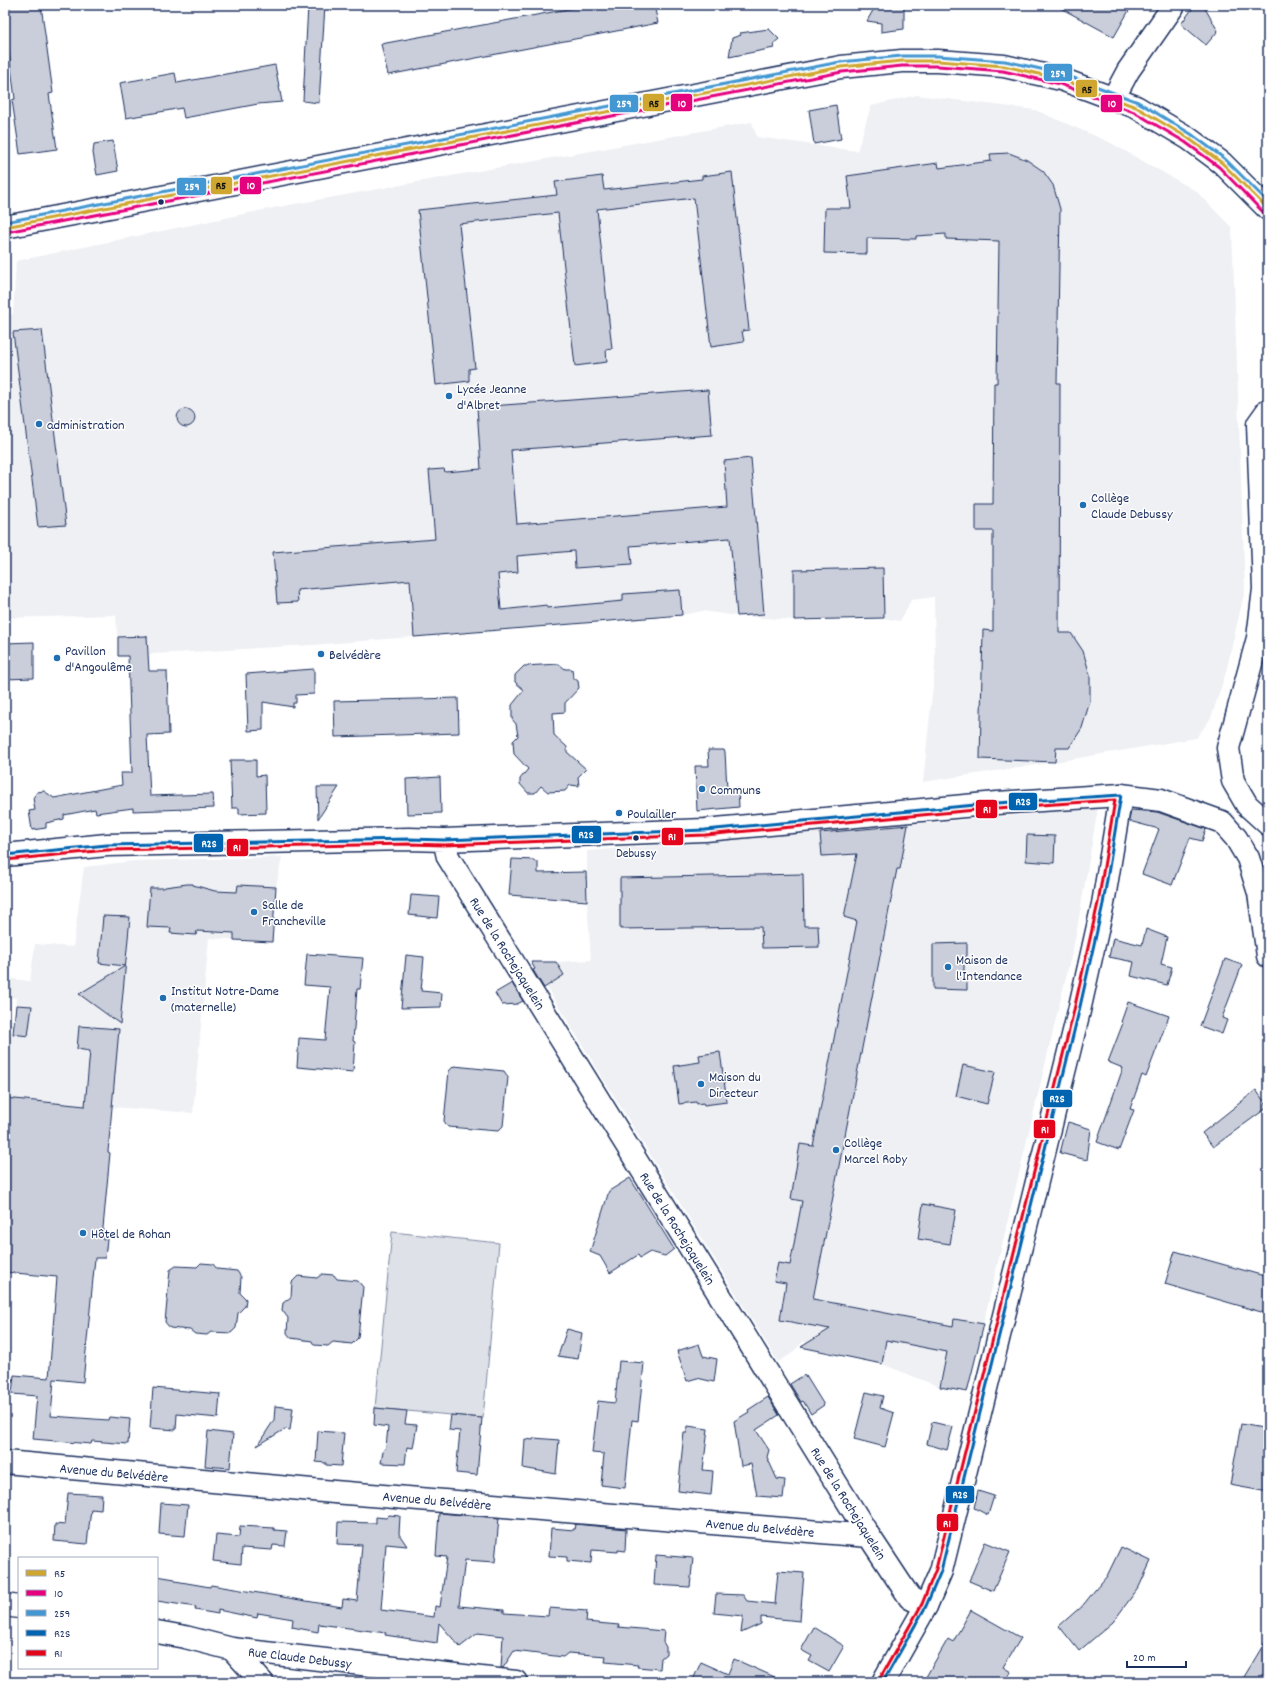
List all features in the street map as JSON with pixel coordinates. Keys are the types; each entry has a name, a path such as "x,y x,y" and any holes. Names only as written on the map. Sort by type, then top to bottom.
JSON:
{"street":[{"path":"1113,98 1128,71 1174,5"},
{"path":"5,227 841,66 902,61 938,61 989,64 1018,69 1061,79 1136,107 1188,138 1222,163 1268,210"},
{"path":"1268,410 1258,424 1263,596 1258,638 1228,748 1233,781 1247,805 1268,824"},
{"path":"883,1682 926,1606 943,1564 1077,1019 1103,904 1121,795"},
{"path":"5,855 114,845 408,839 444,840 705,830 997,803 1121,795 1161,800 1222,822 1236,838 1248,858 1259,893 1268,956"},
{"name":"Rue de la Rochejaquelein","path":"444,840 448,857 869,1536 910,1598 926,1606"},
{"name":"Avenue du Belvédère","path":"5,1462 334,1492 869,1536"},
{"path":"5,1604 18,1607"},
{"name":"Rue Claude Debussy","path":"158,1632 185,1637 232,1649 516,1682"},
{"path":"232,1649 262,1682"}],"shaded area":[{"name":"Lycée Jeanne d'Albret","path":"917,95 1035,110 1109,142 1196,191 1232,228 1245,590 1226,672 1211,718 1196,738 1055,762 923,782 935,665 934,597 911,600 900,621 883,618 794,620 737,616 703,611 682,615 313,645 118,656 116,615 5,618 5,316 13,314 16,261 278,207 752,122 757,137 857,151 871,106"},
{"name":"Collège Marcel Roby","path":"1098,808 1076,935 967,1392 940,1387 882,1364 811,1349 804,1341 791,1354 778,1362 546,986 564,975 556,962 591,960 587,901 587,851"},
{"path":"282,857 276,887 272,942 209,938 193,1113 112,1107 5,1122 5,1034 13,1034 16,998 5,996 5,978 30,981 35,944 73,947 84,867 134,861"},
{"path":"392,1232 499,1243 483,1418 375,1408"}],"building":[{"path":"5,5 41,5 53,93 49,94 57,149 20,154 12,100 15,99 5,21"},
{"path":"308,5 325,5 319,103 303,101"},
{"path":"590,5 654,5 658,23 388,75 381,44"},
{"path":"876,5 904,5 904,29 881,32 881,23 867,21"},
{"path":"1055,5 1132,5 1114,37"},
{"path":"1195,5 1203,5 1218,31 1206,45 1181,24"},
{"path":"769,29 779,39 773,44 774,48 729,57 732,38 741,35 740,33"},
{"path":"275,65 282,102 258,104 184,118 182,108 126,118 120,83 175,73 177,83"},
{"path":"836,105 841,139 814,144 809,110"},
{"path":"113,141 118,171 97,175 93,153 94,144"},
{"path":"1009,153 1027,160 1043,171 1053,185 1060,209 1057,383 1060,383 1059,633 1071,633 1083,651 1090,675 1090,701 1082,728 1069,748 1056,748 1055,762 980,759 983,630 993,631 993,531 976,531 976,504 993,504 994,383 997,383 999,241 946,239 946,234 916,236 916,239 867,238 867,254 824,253 825,208 851,208 847,176 938,163 939,168 991,161 990,154"},
{"path":"732,172 749,330 742,331 744,342 711,347 694,198 597,209 612,349 606,350 607,362 575,366 558,213 459,224 475,368 469,369 469,381 436,385 418,210 557,195 555,182 602,176 604,190 702,179 702,176"},
{"name":"administration","path":"42,330 66,525 38,527 13,332"},
{"path":"708,390 712,435 511,450 517,524 727,507 724,461 751,458 764,614 737,616 730,538 630,546 632,564 575,568 574,551 517,556 518,572 498,574 501,610 547,605 547,608 623,601 623,594 680,590 682,615 414,637 410,580 297,590 298,602 277,603 273,552 435,539 429,470 444,469 445,472 481,469 477,407"},
{"path":"182,409 190,409 195,414 193,425 190,427 182,427 177,422 177,414"},
{"path":"883,568 884,618 794,620 794,570"},
{"path":"147,636 149,671 167,671 169,734 147,735 150,796 213,794 214,808 133,811 133,808 96,813 95,809 64,815 64,819 46,823 46,828 32,830 29,811 35,810 33,798 37,792 44,791 54,798 122,785 121,773 132,773 128,656 118,656 118,637"},
{"path":"34,642 34,678 5,679 5,643"},
{"path":"559,664 565,669 572,669 573,677 578,681 579,688 565,703 565,712 553,713 554,735 567,747 567,752 586,769 578,777 579,786 570,785 565,791 548,792 541,786 535,793 528,793 520,784 520,779 528,769 514,754 513,741 518,736 516,724 512,719 512,705 524,690 515,682 515,675 524,666"},
{"path":"314,669 314,694 296,695 296,703 293,703 293,707 263,702 263,730 248,731 246,674"},
{"path":"458,698 459,733 335,737 334,701"},
{"path":"708,750 724,750 727,789 738,788 739,807 697,811 695,766 709,766"},
{"path":"230,760 256,760 256,776 265,775 266,813 239,814 239,808 232,808"},
{"path":"440,777 441,813 407,814 406,779"},
{"path":"317,787 339,787 318,819"},
{"path":"1131,810 1157,812 1206,829 1202,841 1190,838 1172,885 1142,874 1159,829 1129,821"},
{"path":"908,825 900,869 897,869 813,1299 953,1326 954,1319 984,1324 967,1392 940,1387 947,1352 886,1340 882,1364 801,1347 830,1329 780,1320 786,1283 774,1281 778,1263 790,1265 802,1201 791,1199 800,1144 813,1146 857,921 844,917 857,854 822,856 820,833"},
{"path":"1027,835 1055,836 1054,863 1026,861"},
{"path":"512,859 534,860 535,862 538,862 538,873 586,872 587,901 509,895"},
{"path":"803,874 804,926 818,926 819,947 762,948 761,927 620,929 620,878"},
{"path":"193,884 215,891 237,892 238,885 276,887 272,942 234,940 234,933 197,931 196,935 170,933 171,928 147,927 150,888 164,888"},
{"path":"411,895 439,897 437,918 409,915"},
{"path":"103,916 130,917 120,1024 79,994 125,966 99,963"},
{"path":"1146,929 1167,937 1161,964 1172,967 1167,985 1131,976 1134,962 1109,957 1113,938 1142,945"},
{"name":"Maison de l'Intendance","path":"967,943 967,956 964,959 964,974 967,977 967,990 933,989 933,944"},
{"path":"307,954 363,958 360,989 357,989 353,1041 355,1042 353,1072 297,1067 299,1038 325,1040 330,987 304,985"},
{"path":"406,955 424,957 421,991 442,993 441,1007 401,1008"},
{"path":"1225,959 1242,965 1222,1018 1227,1020 1222,1034 1200,1026"},
{"path":"531,962 556,962 564,975 544,988 533,970 535,969"},
{"path":"512,983 523,1001 517,1004 502,1005 495,993"},
{"path":"1128,1002 1169,1016 1146,1077 1142,1075 1130,1109 1134,1110 1119,1150 1097,1142 1123,1068 1108,1062 1123,1023 1121,1022"},
{"path":"16,1005 32,1006 28,1036 13,1034"},
{"path":"79,1026 119,1029 102,1239 107,1239 105,1258 95,1258 83,1382 54,1379 51,1416 108,1420 109,1417 130,1419 128,1444 92,1441 91,1444 33,1439 37,1396 12,1394 14,1375 49,1378 57,1277 5,1272 5,1098 85,1106 90,1051 77,1049"},
{"name":"Maison du Directeur","path":"720,1052 727,1102 704,1105 703,1103 697,1104 696,1102 679,1104 674,1066 700,1062 699,1055"},
{"path":"963,1065 995,1072 987,1104 956,1096"},
{"path":"454,1066 504,1071 508,1077 503,1126 498,1131 448,1127 444,1121 449,1071"},
{"path":"1256,1090 1268,1107 1213,1147 1202,1133"},
{"path":"1068,1122 1091,1129 1087,1160 1060,1153"},
{"path":"630,1178 674,1249 665,1256 650,1252 640,1258 638,1255 610,1273 600,1256 590,1252 609,1191"},
{"path":"923,1204 956,1210 950,1244 918,1239"},
{"path":"1175,1251 1268,1277 1268,1314 1165,1284"},
{"path":"201,1263 213,1264 217,1269 237,1271 241,1277 240,1293 246,1299 245,1306 238,1313 236,1328 231,1333 211,1332 207,1335 195,1334 190,1330 170,1328 165,1322 170,1270 176,1266 197,1267"},
{"path":"322,1274 334,1275 337,1279 358,1281 363,1287 358,1338 352,1344 333,1342 328,1346 314,1345 312,1341 291,1338 287,1333 288,1318 282,1310 283,1303 291,1297 292,1282 298,1276 317,1278"},
{"path":"567,1329 582,1333 578,1359 558,1356"},
{"path":"699,1344 703,1356 717,1359 714,1382 697,1378 687,1381 677,1351"},
{"path":"619,1361 644,1363 638,1421 632,1420 625,1488 601,1485 604,1454 592,1453 598,1401 615,1403"},
{"path":"804,1375 824,1405 811,1414 803,1401 801,1402 790,1384"},
{"path":"153,1388 220,1394 218,1418 177,1414 176,1430 150,1428"},
{"path":"866,1392 883,1396 880,1408 894,1413 885,1447 854,1439"},
{"path":"768,1397 779,1415 756,1430 769,1450 767,1457 777,1479 785,1480 783,1498 757,1496 751,1464 741,1466 734,1421 749,1412 748,1410"},
{"path":"275,1406 293,1408 290,1430 285,1429 257,1446 274,1420"},
{"path":"375,1408 407,1411 405,1424 417,1425 413,1448 407,1447 405,1464 381,1463 383,1451 386,1447 388,1427 374,1425"},
{"path":"451,1415 482,1418 477,1475 456,1473 460,1431 449,1430"},
{"path":"932,1422 953,1427 947,1450 927,1444"},
{"path":"1241,1424 1268,1429 1268,1492 1230,1485"},
{"path":"688,1426 708,1429 703,1470 713,1471 711,1495 678,1491 684,1433 687,1433"},
{"path":"208,1431 233,1434 230,1468 205,1466"},
{"path":"318,1431 344,1433 341,1466 326,1465 326,1463 316,1462"},
{"path":"534,1438 559,1440 556,1474 523,1468 525,1439 533,1440"},
{"path":"978,1491 994,1496 988,1515 974,1508"},
{"path":"68,1493 102,1495 101,1510 91,1509 87,1544 54,1541 55,1524 65,1525"},
{"path":"161,1503 188,1505 185,1536 159,1534"},
{"path":"439,1513 499,1518 495,1562 465,1560 459,1606 504,1610 504,1613 548,1616 549,1608 587,1611 586,1622 619,1625 618,1627 664,1631 663,1642 666,1647 666,1654 661,1658 660,1669 605,1662 606,1656 568,1653 563,1657 514,1651 503,1668 501,1668 503,1636 478,1633 460,1647 439,1623 437,1643 385,1635 386,1633 319,1624 318,1632 292,1627 293,1619 258,1613 257,1618 218,1610 218,1614 195,1610 196,1607 158,1601 158,1576 175,1579 175,1581 210,1587 211,1585 342,1607 343,1599 357,1601 362,1545 337,1544 338,1522 376,1523 376,1517 386,1518 389,1515 400,1516 399,1534 407,1546 386,1544 381,1610 434,1617 435,1606 440,1607 447,1557 436,1556"},
{"path":"575,1524 626,1529 625,1551 618,1550 618,1552 592,1550 591,1563 567,1561 567,1557 549,1556 551,1528 574,1530"},
{"path":"240,1526 274,1528 274,1530 287,1531 285,1546 273,1545 272,1550 242,1548 241,1564 213,1561 216,1535 239,1537"},
{"path":"985,1542 1010,1552 993,1591 969,1581"},
{"path":"1121,1547 1151,1561 1139,1587 1113,1622 1079,1651 1059,1626 1084,1604 1107,1576"},
{"path":"656,1555 693,1558 690,1587 654,1585"},
{"path":"778,1571 804,1573 800,1621 761,1617 761,1624 741,1633 743,1616 714,1613 716,1594 743,1595 747,1601 775,1604"},
{"path":"971,1610 1021,1638 1003,1667 1011,1672 1005,1682 923,1682 948,1639 953,1642"},
{"path":"814,1627 844,1646 829,1672 809,1661 812,1656 801,1650"},
{"path":"1268,1637 1268,1682 1241,1682"},
{"path":"734,1659 786,1682 692,1682 701,1662 728,1674"}],"transit line":[{"name":"259","path":"5,222 840,62 902,56 938,56 1005,61 1063,74 1138,102 1191,134 1225,159 1268,202"},
{"name":"R5","path":"5,227 841,67 902,61 938,61 1004,66 1061,79 1136,107 1188,138 1222,163 1268,209"},
{"name":"10","path":"6,232 842,72 902,66 938,66 1003,71 1060,84 1134,112 1185,142 1219,167 1264,213"},
{"name":"R2S","path":"5,855 107,845 409,839 444,840 705,830 997,803 1121,795 1103,904 1079,1011 941,1571 926,1606 883,1682"},
{"name":"R1","path":"5,860 107,850 409,844 444,845 705,835 997,808 1115,800 1098,903 1074,1010 936,1569 922,1604 879,1680"}],"place":[{"name":"Lycée Jeanne d'Albret","path":"449,396"},
{"name":"administration","path":"39,424"},
{"name":"Collège Claude Debussy","path":"1083,505"},
{"name":"Belvédère","path":"321,654"},
{"name":"Pavillon d'Angoulême","path":"57,658"},
{"name":"Communs","path":"702,789"},
{"name":"Poulailler","path":"619,813"},
{"name":"Debussy","path":"636,838"},
{"name":"Salle de Francheville","path":"254,912"},
{"name":"Maison de l'Intendance","path":"948,967"},
{"name":"Institut Notre-Dame (maternelle)","path":"163,998"},
{"name":"Maison du Directeur","path":"701,1084"},
{"name":"Collège Marcel Roby","path":"836,1150"},
{"name":"Hôtel de Rohan","path":"83,1233"}]}
